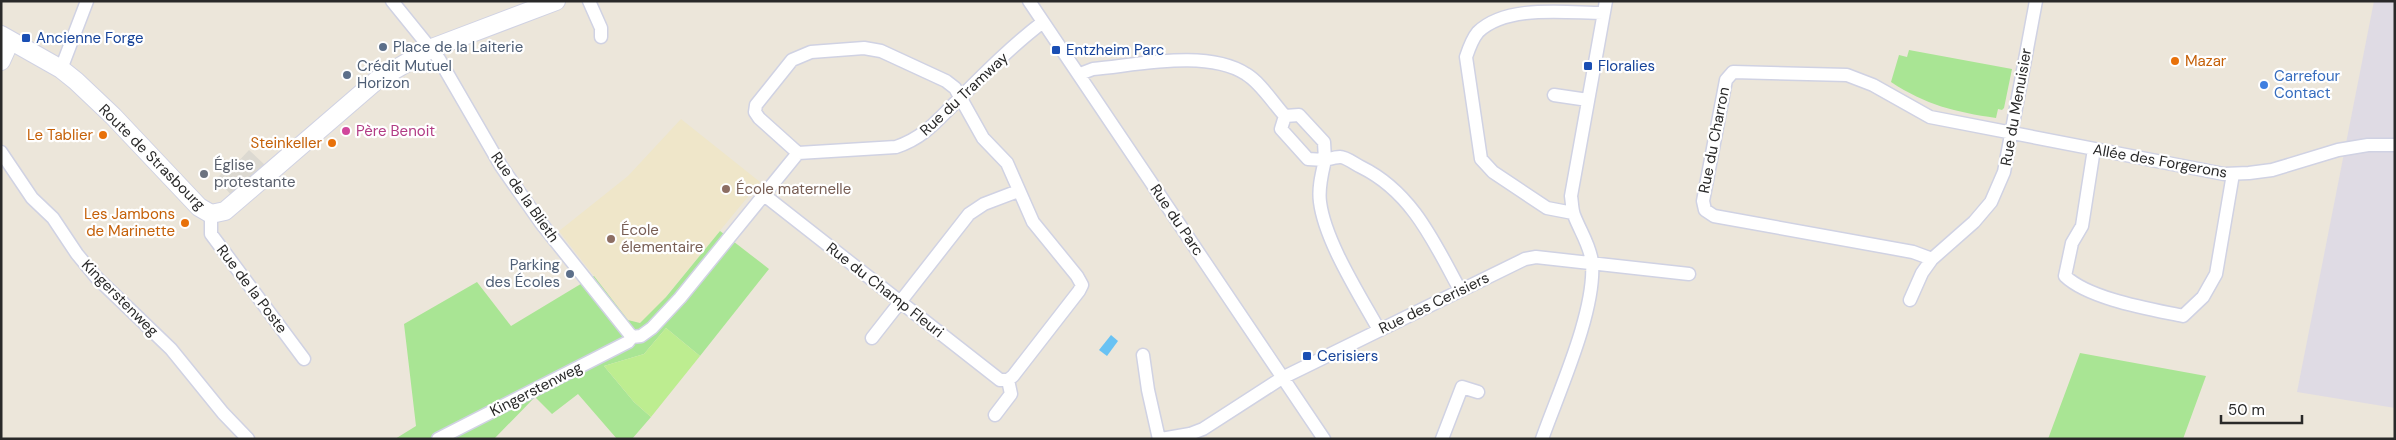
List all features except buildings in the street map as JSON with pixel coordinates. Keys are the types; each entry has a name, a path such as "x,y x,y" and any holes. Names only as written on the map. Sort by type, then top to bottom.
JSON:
{"main road":[{"name":"Route de Strasbourg","path":"6,38 61,69 113,116 199,207 211,214 226,211 266,170 366,89 432,48 556,1"},
{"path":"1,61 6,38"}],"street":[{"path":"61,69 87,1"},
{"name":"Rue de la Blieth","path":"392,1 432,48 501,166 542,223 632,337"},
{"path":"589,1 601,28 601,37"},
{"name":"Rue du Parc","path":"1029,1 1080,74 1324,439"},
{"name":"Rue du Menuisier","path":"1910,300 1922,273 1932,258 1974,222 1991,202 2004,172 2036,1"},
{"path":"1542,439 1581,331 1591,286 1592,262 1589,248 1573,213 1572,196 1605,7 1517,14 1489,25 1478,32 1471,42 1466,57 1481,159 1493,172 1547,208 1573,213"},
{"name":"Rue du Tramway","path":"798,152 896,147 911,142 925,134 960,97 1030,31 1043,22"},
{"path":"632,337 641,336 668,310 798,152 759,118 755,112 756,105 792,60 800,55 811,52 864,48 881,51 946,81 955,88 983,138 1007,163 1033,222 1082,284 1079,291 1008,380 1012,394 996,415"},
{"path":"1080,74 1093,69 1202,59 1229,65 1248,75 1285,116"},
{"name":"Rue du Charron","path":"1932,258 1913,252 1714,216 1705,210 1703,201 1726,80 1733,72 1847,75 1873,85 1930,117 2012,133"},
{"path":"1554,94 1588,100"},
{"path":"1285,116 1300,115 1324,142 1325,160 1320,181 1320,201 1329,236 1379,330"},
{"path":"1285,116 1281,129 1308,159 1325,160 1340,157 1369,171 1394,189 1411,206 1428,230 1460,290"},
{"name":"Allée des Forgerons","path":"2012,133 2191,168 2233,174 2272,170 2328,152 2368,145 2395,145"},
{"path":"2094,149 2082,226 2072,243 2066,276 2074,284 2126,303 2183,316 2203,297 2216,274 2233,174"},
{"name":"Kingerstenweg","path":"1,152 26,191 53,218 77,254 96,276 171,349 223,413 248,439"},
{"path":"872,338 969,214 984,204 1018,191"},
{"name":"Rue du Champ Fleuri","path":"764,195 1000,380 1008,380"},
{"name":"Rue de la Poste","path":"211,214 211,234 304,359"},
{"name":"Rue des Cerisiers","path":"1160,439 1190,434 1203,429 1282,378 1525,259 1536,257 1592,262 1689,274"},
{"name":"Kingerstenweg","path":"438,439 628,342 632,337"},
{"path":"1143,355 1148,390 1160,439"},
{"path":"1442,439 1462,386 1478,392"}],"shaded area":[{"path":"2374,1 2395,1 2395,408 2297,392"},
{"path":"681,119 760,182 654,311 640,323 628,320 559,231 628,176"},
{"path":"249,150 265,165 231,195 217,178 225,170 219,164 224,159 234,166"}],"green space":[{"path":"1909,50 2012,69 2004,108 2002,110 1998,109 1996,118 1981,116 1929,102 1904,90 1891,82 1899,55 1907,57"},
{"path":"720,231 769,269 700,356 666,328 644,354 604,366 634,402 651,417 632,439 617,439 578,394 552,414 535,397 494,439 395,439 416,426 404,324 477,282 511,326 594,276 628,320 640,323 666,297"},
{"path":"666,328 700,356 651,417 634,402 604,366 644,354"},
{"path":"2080,353 2206,376 2183,439 2048,439"}],"water":[{"path":"1111,335 1118,341 1107,356 1099,350"}],"place":[{"name":"Ancienne Forge","path":"26,38"},
{"name":"Place de la Laiterie","path":"383,47"},
{"name":"Entzheim Parc","path":"1056,50"},
{"name":"Mazar","path":"2175,61"},
{"name":"Floralies","path":"1588,66"},
{"name":"Crédit Mutuel Horizon","path":"347,75"},
{"name":"Carrefour Contact","path":"2264,85"},
{"name":"Père Benoit","path":"346,131"},
{"name":"Le Tablier","path":"103,135"},
{"name":"Steinkeller","path":"332,143"},
{"name":"Église protestante","path":"204,174"},
{"name":"École maternelle","path":"726,189"},
{"name":"Les Jambons de Marinette","path":"185,223"},
{"name":"École élementaire","path":"611,239"},
{"name":"Parking des Écoles","path":"570,274"},
{"name":"Cerisiers","path":"1307,356"}]}
